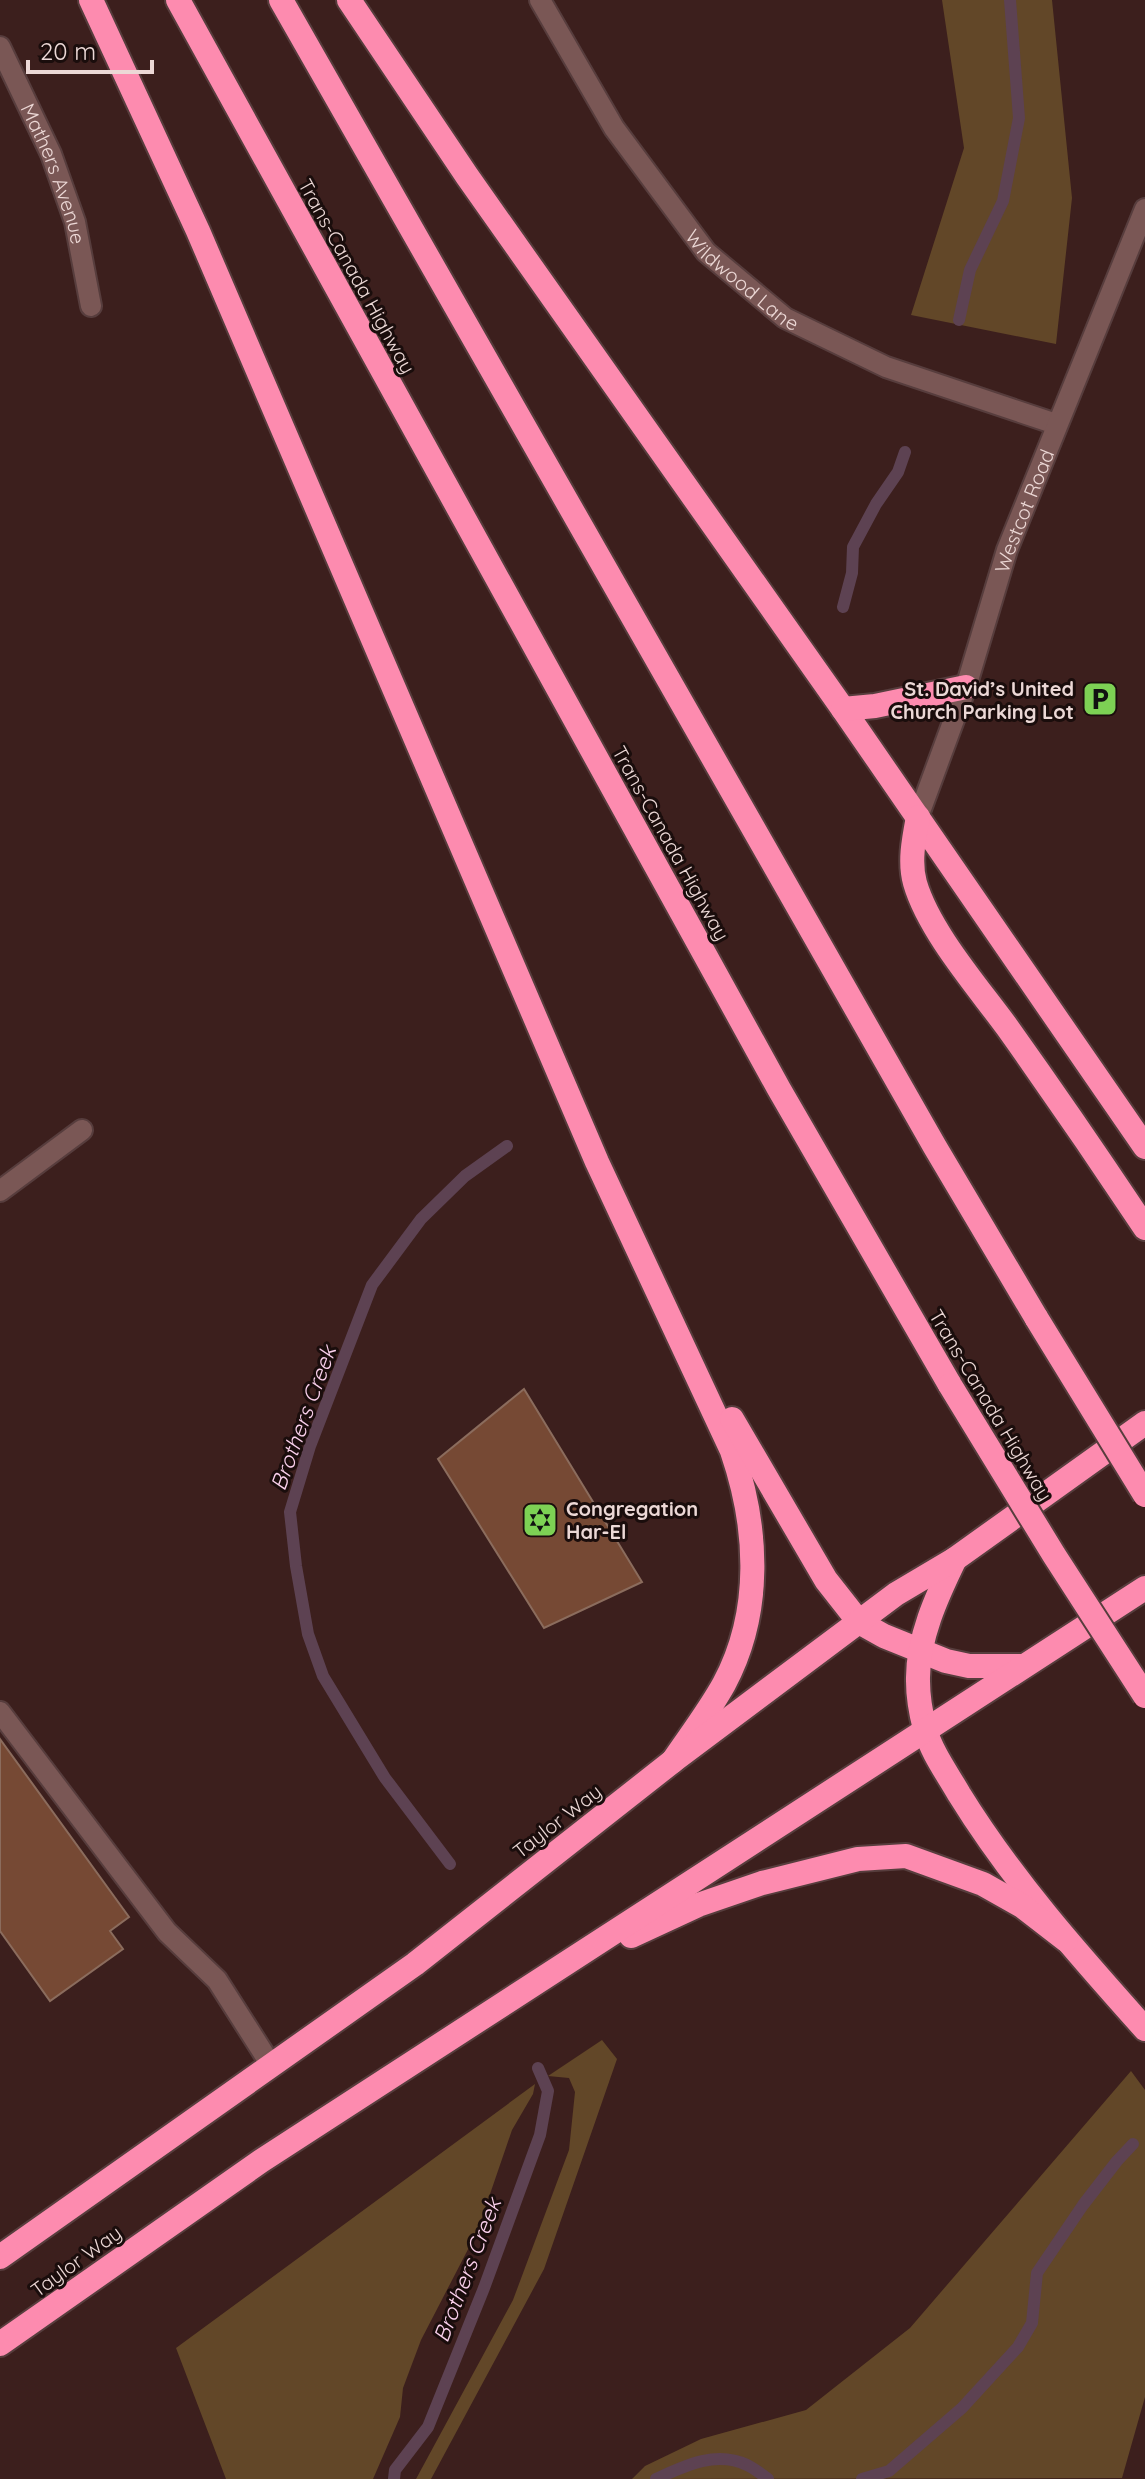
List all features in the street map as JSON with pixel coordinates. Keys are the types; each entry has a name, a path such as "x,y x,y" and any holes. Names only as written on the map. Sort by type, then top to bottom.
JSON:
{"highway":[{"path":"91,0 198,231 522,991 597,1162 732,1451 745,1489 751,1527 750,1606 741,1644 725,1683 673,1761"},
{"name":"Trans-Canada Highway","path":"178,0 779,1089 950,1385 1145,1696"},
{"path":"281,0 935,1147 1145,1495"},
{"path":"349,0 467,176 843,709 1145,1147"},
{"path":"843,709 875,706 966,687"},
{"path":"918,817 912,856 914,881 924,907 946,943 1063,1104 1145,1228"},
{"path":"657,1289 826,1580 859,1622 920,1652 969,1666 1024,1666"},
{"name":"Taylor Way","path":"0,2257 415,1964 673,1761 896,1594 955,1559 1145,1423"},
{"path":"955,1559 940,1590 920,1652 918,1680 925,1729 933,1749 981,1829 1066,1940 1145,2029"},
{"name":"Taylor Way","path":"0,2344 261,2161 1145,1588"},
{"path":"553,1973 698,1905 762,1883 858,1859 906,1856 983,1884 1022,1906 1066,1940"}],"street":[{"name":"Wildwood Lane","path":"540,0 614,128 706,252 785,318 886,367 1056,424"},
{"name":"Mathers Avenue","path":"0,47 51,154 75,222 91,306"},
{"name":"Westcot Road","path":"918,817 966,687 1007,550 1145,209"},
{"path":"0,1191 82,1130"},
{"path":"0,1712 167,1932 217,1980 271,2065"}],"shaded area":[{"path":"942,0 1052,0 1072,198 1056,344 911,315 964,148"},
{"path":"602,2040 617,2059 544,2269 431,2479 416,2479 513,2300 569,2150 575,2092 569,2078 548,2076"},
{"path":"1131,2071 1145,2090 1145,2397 1122,2478 632,2479 645,2466 701,2439 806,2410 910,2328"},
{"path":"535,2084 533,2094 512,2130 477,2232 421,2340 403,2388 400,2417 373,2479 226,2479 176,2348"}],"building":[{"name":"Congregation Har-El","path":"524,1389 642,1582 544,1628 438,1459"},
{"path":"0,1739 129,1917 110,1931 123,1949 50,2001 0,1931"}],"waterway":[{"name":"Brothers Creek","path":"959,320 970,270 1003,201 1019,118 1010,0"},
{"name":"Brothers Creek","path":"843,607 852,573 853,547 876,504 898,472 905,452"},
{"name":"Brothers Creek","path":"450,1864 385,1778 323,1676 308,1634 290,1512 310,1446 372,1285 421,1219 465,1176 507,1146"},
{"name":"Brothers Creek","path":"394,2479 395,2470 428,2427 484,2288 540,2135 548,2091 538,2068"},
{"path":"862,2479 889,2471 962,2408 1018,2347 1032,2323 1037,2273 1083,2205 1133,2144"},
{"path":"656,2479 712,2459 747,2465 768,2479"}],"place":[{"name":"St. David’s United Church Parking Lot","path":"1100,699"},
{"name":"Congregation Har-El","path":"540,1520"}]}
